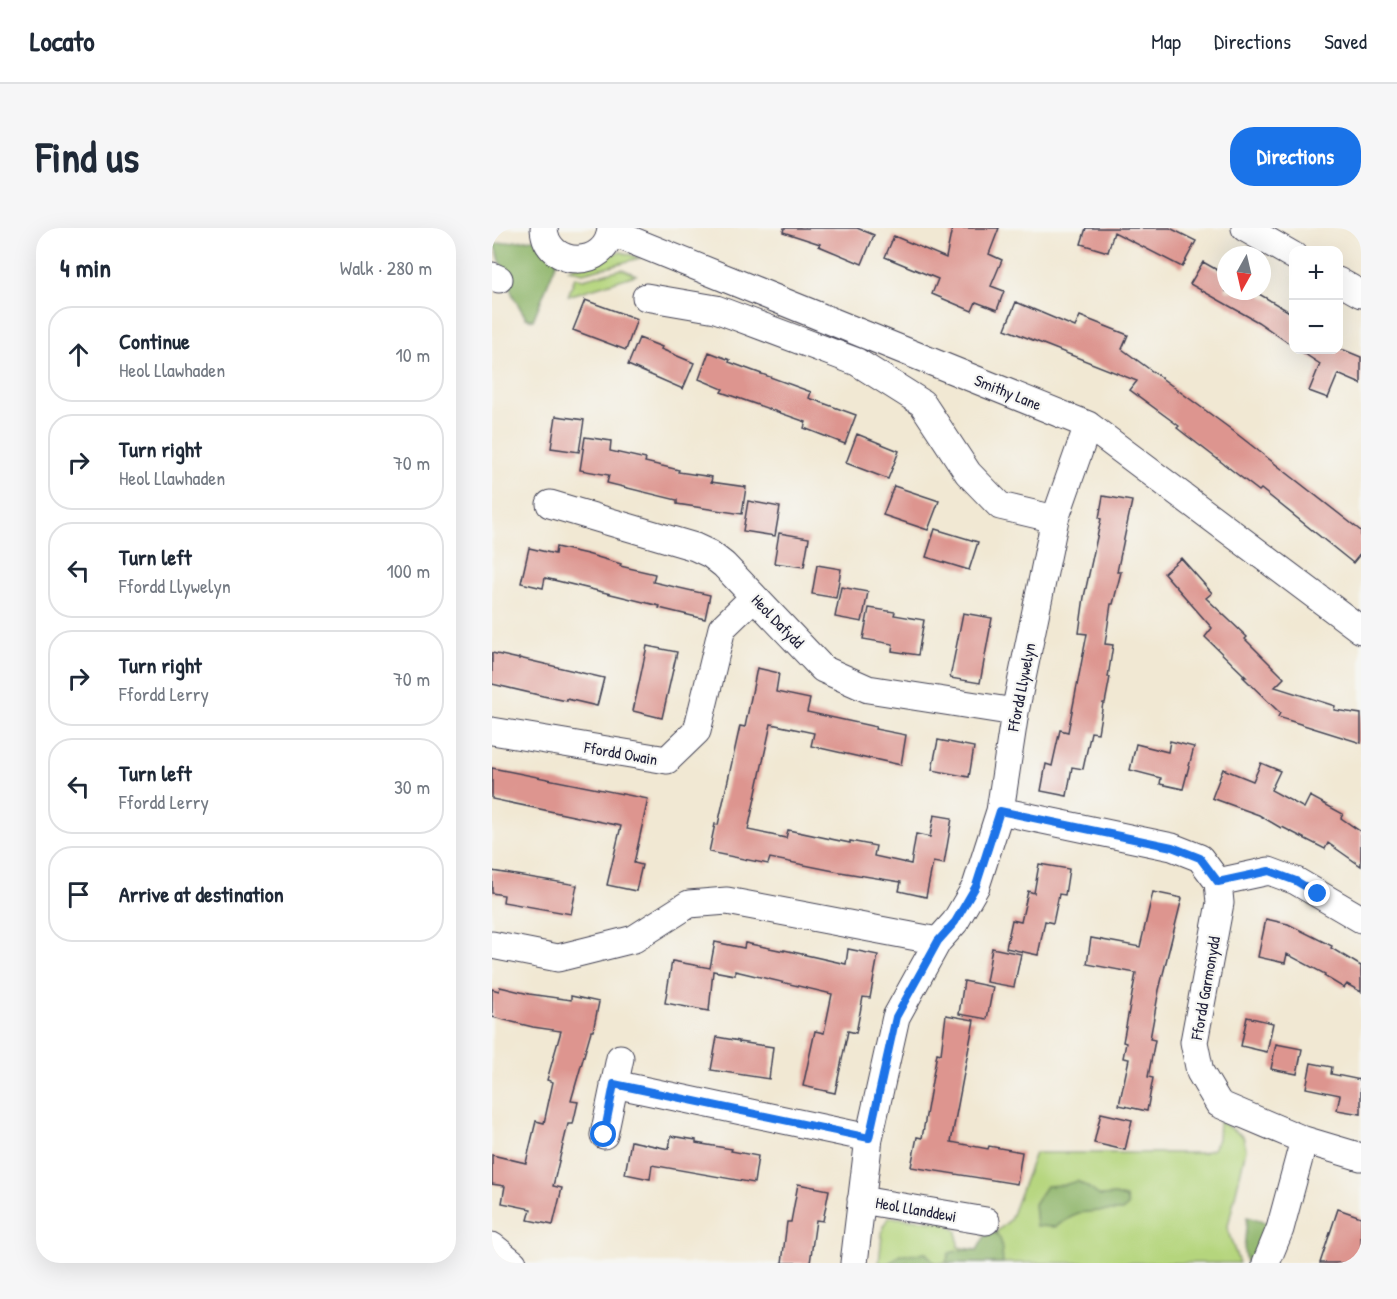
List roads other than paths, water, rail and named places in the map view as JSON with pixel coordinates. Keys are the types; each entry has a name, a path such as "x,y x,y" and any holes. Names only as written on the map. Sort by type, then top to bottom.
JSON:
{"street":[{"path":"544,228 549,243 556,252 566,258 576,260 586,259 603,249 611,230"},
{"path":"1245,228 1289,254"},
{"name":"Smithy Lane","path":"611,230 1088,425 1361,630"},
{"path":"1343,284 1361,294"},
{"path":"646,297 716,309 857,362 921,404 968,473 1000,506 1055,519"},
{"name":"Ffordd Llywelyn","path":"854,1263 869,1138 896,1017 938,941 955,922 976,886 1000,811 1015,712 1055,519 1088,425"},
{"name":"Heol Dafydd","path":"550,504 695,547 710,554 823,669 868,689 1015,712"},
{"name":"Ffordd Owain","path":"492,731 667,760 697,731 722,628 754,597"},
{"path":"1000,811 1172,847 1200,858 1218,882 1269,871 1296,881 1361,919"},
{"name":"Ffordd Garmonydd","path":"1218,882 1220,903 1194,1042 1200,1072 1219,1104 1304,1140 1361,1157"},
{"path":"492,945 558,958 634,939 689,904 727,901 938,941"},
{"path":"604,1135 620,1058"},
{"path":"614,1084 869,1138"},
{"path":"1266,1263 1280,1229 1304,1140"},
{"name":"Heol Llanddewi","path":"861,1200 974,1226"},
{"path":"492,1246 513,1263"}]}
